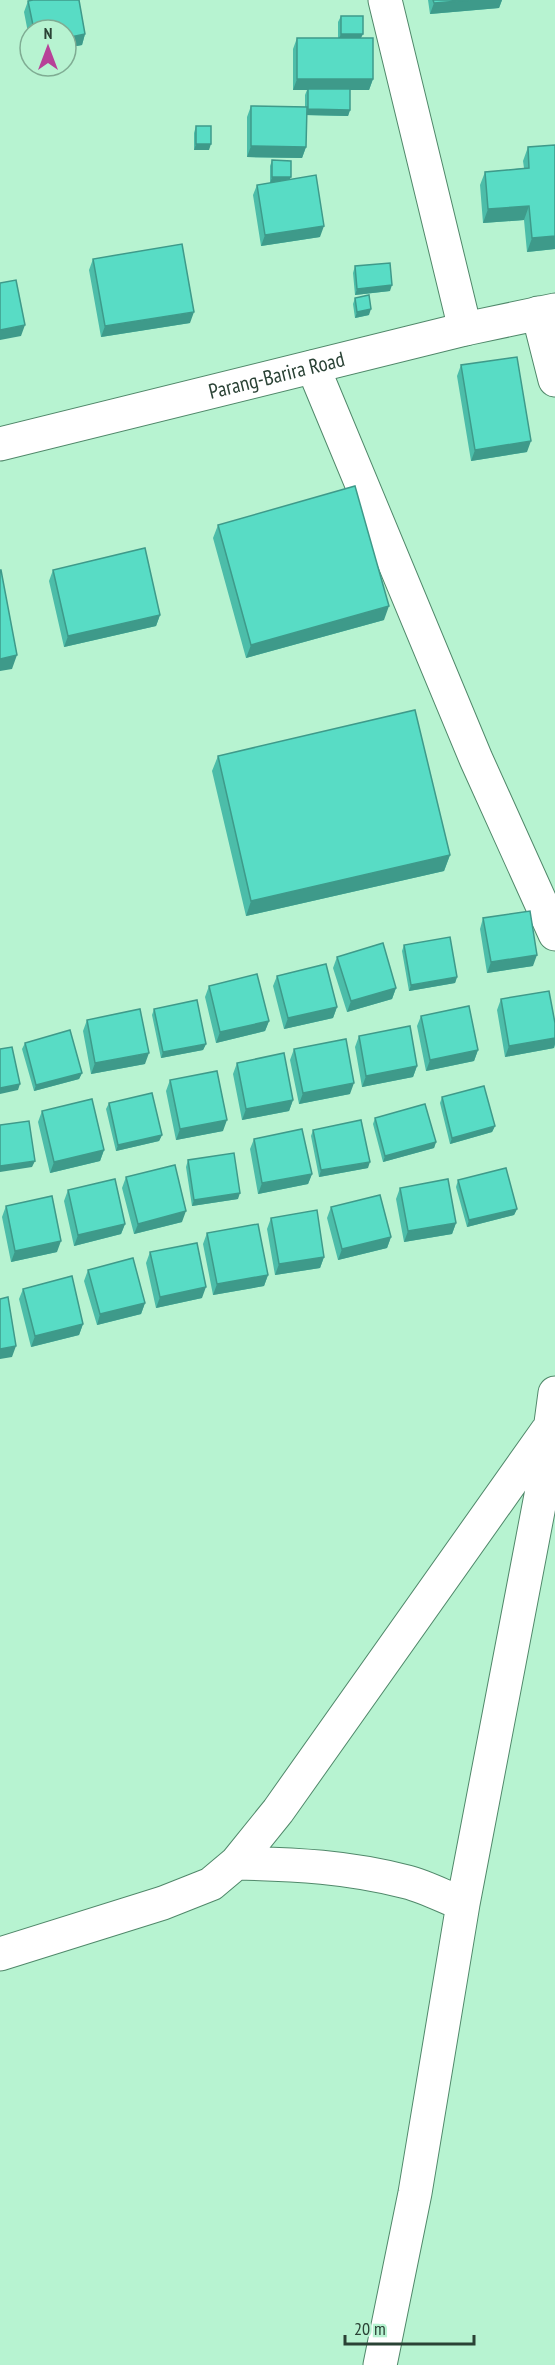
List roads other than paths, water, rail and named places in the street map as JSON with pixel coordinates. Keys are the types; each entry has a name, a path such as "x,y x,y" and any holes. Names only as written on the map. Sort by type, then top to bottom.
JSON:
{"street":[{"path":"385,0 465,329"},
{"path":"547,311 555,380"},
{"name":"Parang-Barira Road","path":"0,444 465,329 547,311"},
{"path":"313,367 476,759 555,934"},
{"path":"380,2365 415,2193 463,1904 539,1501 555,1393"},
{"path":"0,1954 192,1892 211,1884 236,1863 278,1811 550,1427"},
{"path":"236,1863 305,1864 349,1870 408,1882 463,1904"}]}
